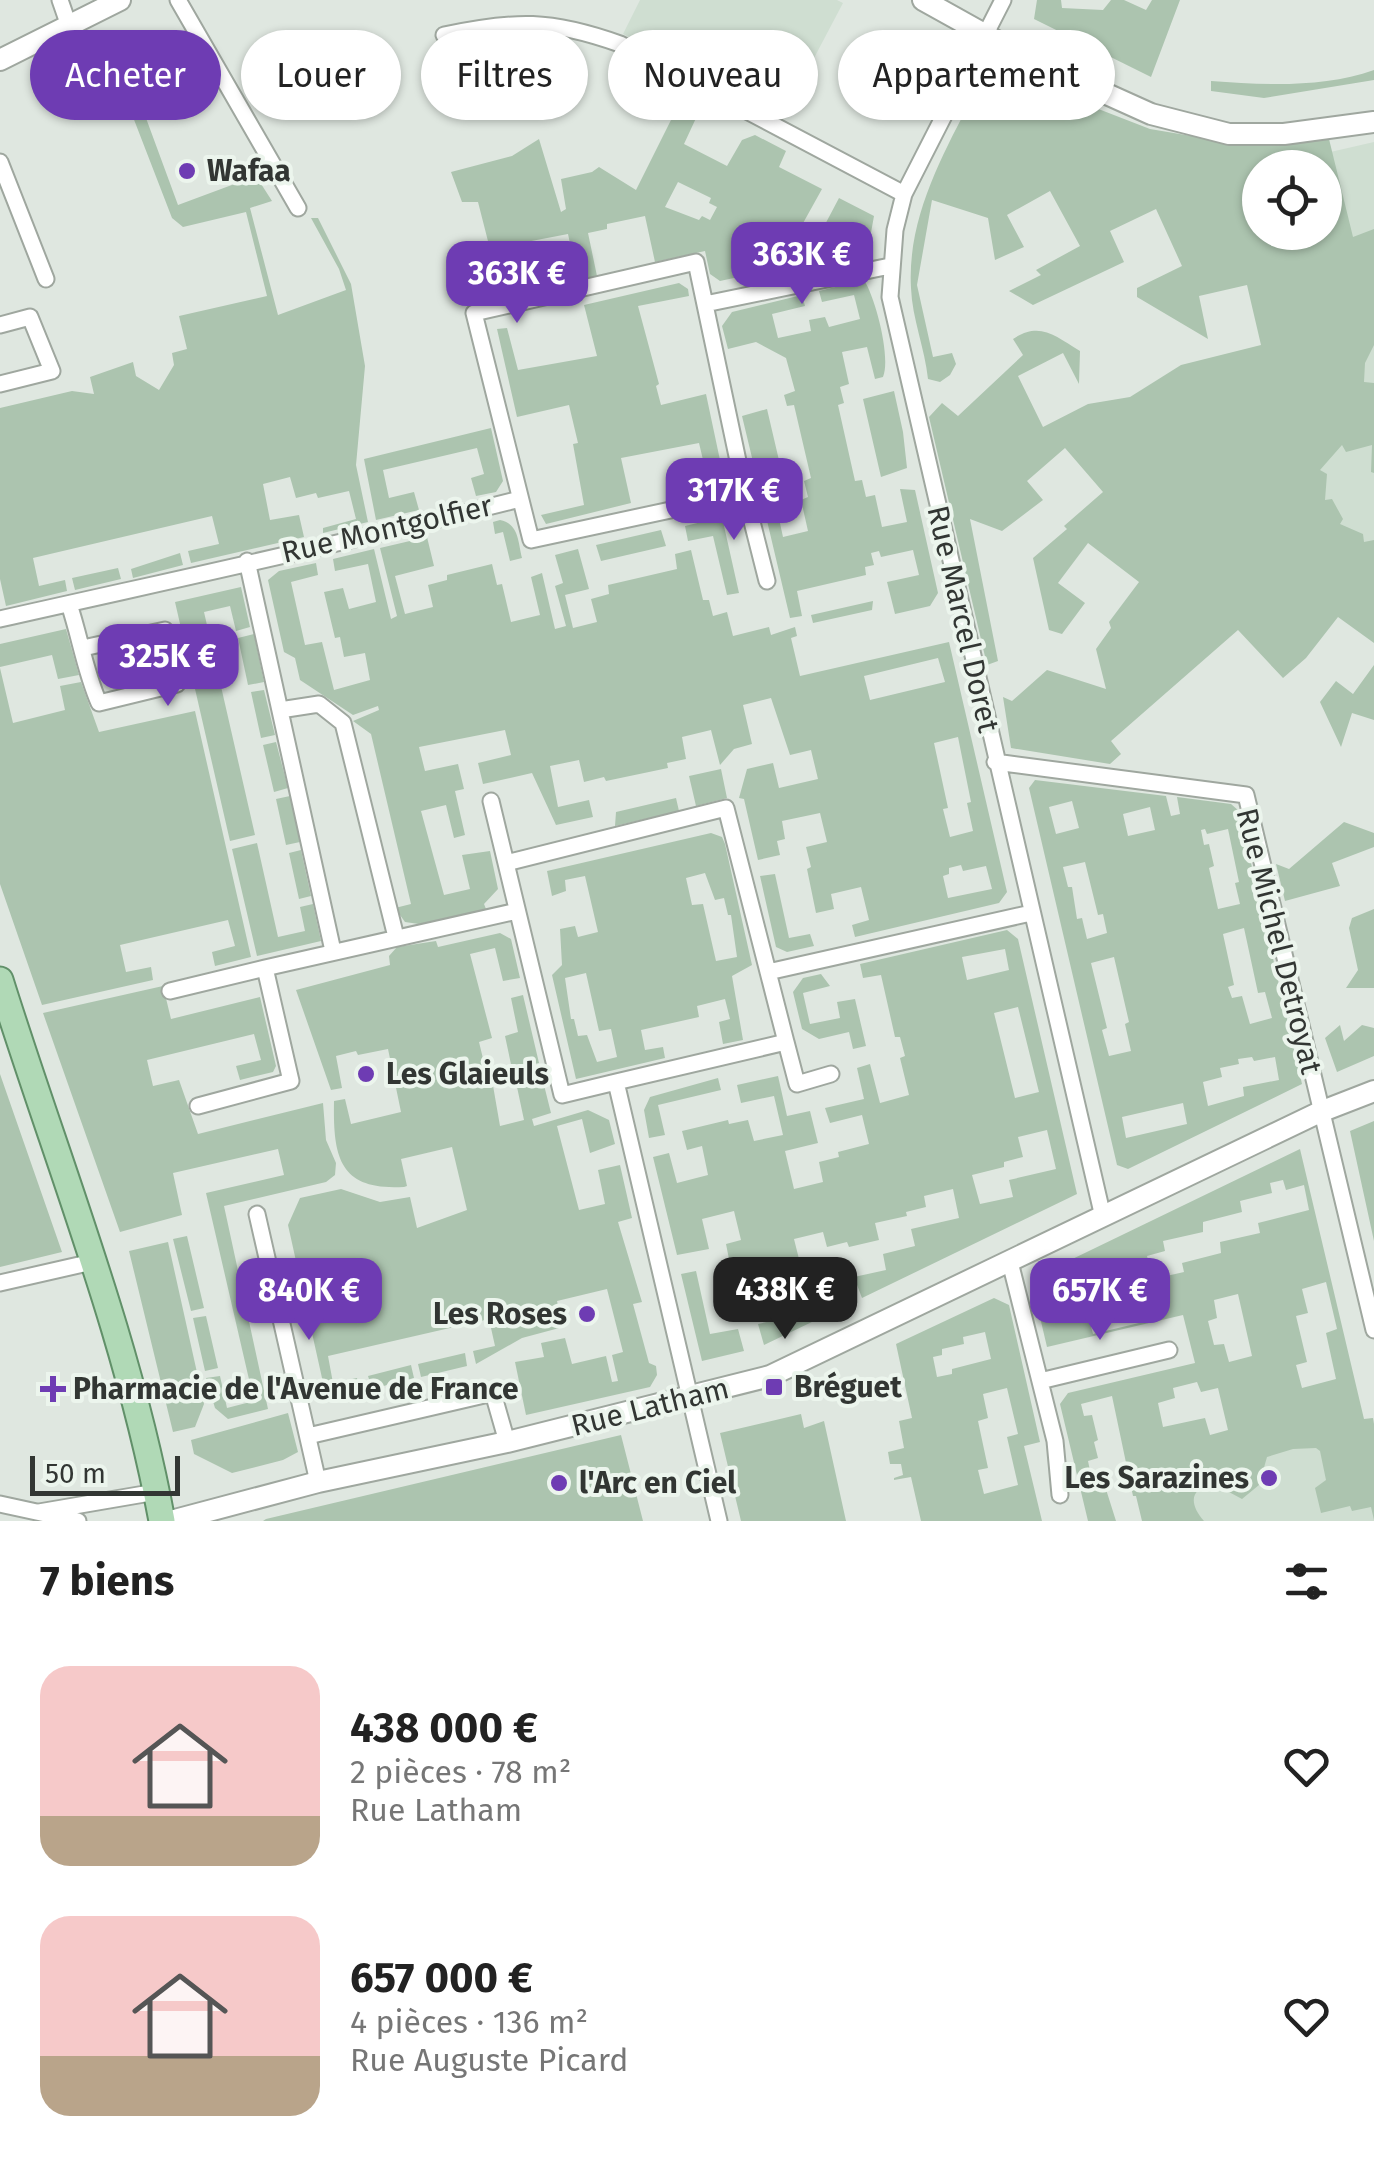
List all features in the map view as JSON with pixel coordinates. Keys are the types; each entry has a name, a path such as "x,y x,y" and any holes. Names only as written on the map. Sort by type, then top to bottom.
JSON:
{"main road":[{"path":"0,980 148,1448 162,1521"}],"street":[{"path":"60,0 69,26"},
{"path":"0,60 120,0"},
{"path":"178,0 298,208"},
{"path":"922,0 978,30"},
{"name":"Rue Marcel Doret","path":"988,30 1003,0"},
{"path":"474,30 522,22 577,30"},
{"path":"588,33 620,44 904,194"},
{"path":"1115,97 1151,114 1228,134 1284,134 1374,122"},
{"name":"Rue Marcel Doret","path":"942,120 904,194 890,266 894,314 1103,1217"},
{"path":"0,162 46,279"},
{"path":"520,499 474,312 696,262 766,581"},
{"path":"705,304 890,266"},
{"path":"0,325 30,317 52,370 0,384"},
{"name":"Rue Montgolfier","path":"0,618 375,536 520,499 531,540 746,494"},
{"path":"247,561 333,951"},
{"path":"69,604 87,676 99,703 177,684 165,630 83,648"},
{"path":"280,710 320,704 343,722 396,937"},
{"name":"Rue Michel Detroyat","path":"996,762 1246,795 1374,1330"},
{"path":"491,802 562,1095 786,1042"},
{"path":"506,862 726,808 796,1084 831,1074"},
{"path":"170,991 518,911"},
{"path":"768,972 1031,913"},
{"path":"198,1106 292,1081 265,968"},
{"path":"616,1082 719,1521"},
{"name":"Rue Latham","path":"170,1521 318,1482 507,1442 770,1376 1320,1112 1374,1091"},
{"path":"257,1214 318,1482"},
{"path":"0,1283 92,1262"},
{"path":"1010,1262 1056,1441 1060,1494"},
{"path":"1040,1381 1170,1350"},
{"path":"308,1436 494,1393 507,1442"},
{"path":"39,1512 156,1492"},
{"path":"0,1504 78,1521"}],"shaded area":[{"path":"640,0 843,3 818,50 818,30 625,30"},
{"path":"1037,0 1061,0 1062,8 1103,10 1111,0 1124,0 1146,10 1152,0 1180,0 1151,77 1115,59 1115,30 1056,30 1034,19"},
{"path":"1374,70 1374,80 1264,98 1211,91 1211,81 1314,82"},
{"path":"1115,115 1150,129 1239,144 1329,139 1332,150 1242,150 1242,250 1342,250 1342,192 1353,237 1374,229 1374,345 1365,363 1364,382 1374,383 1374,473 1372,445 1346,452 1342,445 1320,470 1327,474 1325,500 1332,499 1343,519 1340,524 1363,534 1364,542 1374,540 1374,643 1338,617 1306,658 1283,678 1238,630 1111,741 1121,754 1110,764 1011,748 1003,697 1012,701 1047,670 1106,689 1096,649 1111,628 1109,622 1139,582 1088,543 1058,583 1085,603 1062,634 1049,630 1033,558 1103,492 1065,448 1027,481 1043,500 1002,531 970,519 998,661 987,665 929,417 942,403 958,416 1023,355 1013,339 1031,331 1047,333 1080,351 1079,384 1063,353 1018,376 1043,427 1088,404 1130,397 1181,365 1261,345 1247,285 1199,296 1208,339 1137,297 1137,288 1182,266 1156,209 1110,231 1124,262 1033,305 1009,291 1041,275 1036,270 1080,246 1050,191 1007,215 1024,247 995,260 988,218 932,200 917,285 933,357 952,353 956,364 940,382 928,379 914,311 911,262 921,213 938,165 961,120 1115,120"},
{"path":"134,120 147,120 178,205 256,176 272,201 250,208 278,315 346,290 311,218 318,218 351,284 365,366 356,465 368,522 323,533 323,528 356,519 349,491 296,498 290,477 263,484 270,520 299,515 304,537 191,563 188,551 219,544 212,516 33,558 39,586 65,580 67,591 6,606 0,579 0,408 72,391 94,394 90,377 133,362 136,376 159,390 174,365 172,353 187,349 179,316 267,296 246,212 183,227 172,218"},
{"path":"671,120 695,120 684,144 727,166 742,140 755,135 786,151 779,167 822,189 795,232 811,240 816,232 820,234 839,198 874,216 868,249 720,281 710,274 705,251 655,262 645,216 607,224 607,229 588,233 597,276 578,281 568,234 490,249 478,202 462,202 451,172 512,156 539,139 561,212 566,209 561,179 599,167 636,190","holes":["678,182 711,198 709,203 717,207 710,220 702,216 699,220 665,207"]},
{"path":"1374,142 1374,576 1319,526 1307,368 1338,323 1332,250 1342,250 1339,150"},
{"path":"864,280 881,328 885,368 883,377 875,379 867,347 842,352 849,384 840,387 844,403 838,405 855,481 862,480 866,497 875,495 882,527 907,522 900,489 915,490 938,593 930,606 895,614 887,582 919,575 913,550 881,557 879,551 871,553 874,565 865,567 866,575 797,591 802,616 790,618 764,508 776,505 783,537 808,531 801,500 808,497 804,481 811,478 794,405 787,406 784,395 795,391 786,358 756,342 728,349 722,326 732,312 802,295 805,306 772,314 778,338 811,331 809,320 825,317 829,327 860,319 854,295 822,302 819,291"},
{"path":"679,283 688,289 689,296 638,306 659,384 656,386 661,405 706,394 724,479 709,485 699,443 621,458 631,503 546,524 541,515 584,505 573,444 578,443 569,405 517,417 497,329 507,328 518,370 597,356 584,305"},
{"path":"894,391 907,468 881,477 863,399"},
{"path":"767,409 785,486 760,491 742,416"},
{"path":"491,428 503,481 496,492 476,496 471,478 484,474 477,448 383,470 389,498 414,492 419,510 376,520 364,459"},
{"path":"722,517 739,593 727,595 713,536 688,541 685,526"},
{"path":"500,520 514,530 522,558 510,561 503,532 495,534 493,522"},
{"path":"661,530 666,546 601,561 596,545"},
{"path":"427,537 434,566 395,576 405,614 433,607 428,585 447,580 447,575 492,564 497,585 502,584 511,622 540,615 531,577 542,573 555,629 566,626 555,586 563,583 555,555 578,549 589,589 565,595 573,628 597,622 591,599 609,594 608,585 677,569 675,554 691,550 703,600 709,600 713,616 727,612 733,636 769,627 771,635 795,627 797,636 791,638 800,676 949,642 1007,892 999,903 855,937 852,925 869,920 861,887 831,894 834,909 816,913 806,847 827,842 820,813 782,821 785,839 777,841 780,855 758,860 744,799 739,798 747,769 773,763 779,788 818,779 811,750 790,755 771,698 743,705 752,744 734,749 720,765 711,730 682,737 686,759 667,763 668,768 584,782 579,760 550,766 558,807 589,800 593,817 556,825 532,773 483,784 478,763 511,755 505,730 419,747 425,771 458,764 464,789 455,791 465,835 454,838 446,805 421,811 444,895 470,889 462,855 490,851 498,889 484,904 486,909 419,924 405,922 395,908 411,904 371,734 353,721 379,710 378,706 353,715 300,680 295,658 284,652 268,580 279,571 316,563 318,575 291,582 305,645 322,642 334,690 370,680 365,653 344,657 340,637 335,638 324,592 343,588 349,609 376,602 368,564 335,571 333,559 374,549 391,619 397,616 380,548","holes":["938,658 945,682 870,700 864,676","958,737 973,831 950,837 934,743","961,865 963,871 986,866 992,889 948,898 943,876 949,874 949,868"]},
{"path":"180,553 183,565 133,578 131,569"},
{"path":"118,568 121,579 75,590 72,578"},
{"path":"241,587 250,627 236,631 230,606 204,612 255,835 230,841 175,602"},
{"path":"873,601 872,610 813,623 811,615"},
{"path":"66,629 79,675 58,679 52,655 0,667 0,644"},
{"path":"254,634 264,682 248,685 238,638"},
{"path":"1374,665 1374,720 1352,713 1341,747 1320,702 1336,681 1353,694"},
{"path":"0,668 13,723 65,710 60,686 81,682 99,732 195,711 251,957 215,966 212,952 235,946 228,920 120,945 126,972 151,967 153,980 42,1005 0,884"},
{"path":"264,690 275,735 261,738 251,692"},
{"path":"276,742 288,788 274,792 263,745"},
{"path":"721,769 727,798 696,806 689,776"},
{"path":"1035,780 1166,796 1171,816 1180,814 1177,797 1231,804 1239,811 1302,1084 1128,1169 1117,1165 1029,788","holes":["1072,801 1079,828 1056,834 1049,807","1150,807 1155,830 1128,836 1123,814","1205,829 1207,834 1228,829 1240,904 1218,909 1209,868 1214,866 1209,844 1204,845 1201,830","1085,862 1098,915 1103,914 1107,933 1087,939 1082,918 1077,919 1072,887 1068,887 1063,867","1244,928 1258,993 1265,992 1272,1018 1250,1024 1242,996 1232,998 1228,987 1234,985 1223,934","1114,957 1129,1022 1125,1024 1131,1051 1109,1056 1102,1030 1107,1028 1091,963","1275,1057 1279,1080 1243,1087 1244,1096 1208,1106 1203,1082 1222,1077 1220,1068 1239,1064 1238,1059","1183,1103 1187,1124 1126,1138 1122,1117"]},
{"path":"290,796 300,842 286,845 276,799"},
{"path":"676,798 679,811 615,826 616,812"},
{"path":"1344,822 1374,833 1374,847 1332,863 1340,886 1285,901 1276,864 1289,869"},
{"path":"711,833 722,837 752,965 732,976 743,1040 723,1044 719,1022 730,1019 725,999 697,1006 699,1017 641,1030 645,1050 663,1047 665,1058 576,1079 552,975 562,965 560,929 575,926 578,937 598,932 585,876 565,880 566,891 552,896 547,871","holes":["705,873 715,900 724,898 731,915 737,957 716,961 703,904 692,905 686,878","586,973 599,1031 611,1029 617,1057 597,1062 587,1035 578,1036 571,1019 565,978"]},
{"path":"257,843 278,937 305,931 300,907 313,904 321,941 257,956 232,849"},
{"path":"301,850 311,896 299,899 289,853"},
{"path":"775,874 789,938 810,934 814,946 787,952 776,947 760,876"},
{"path":"1374,909 1374,988 1346,988 1358,970 1349,928 1352,918"},
{"path":"1007,930 1018,939 1077,1194 862,1298 854,1277 886,1270 883,1254 915,1246 911,1229 959,1218 953,1189 924,1196 926,1207 906,1212 907,1216 875,1223 879,1240 827,1247 823,1232 794,1239 802,1271 827,1266 841,1308 764,1345 758,1324 789,1317 781,1284 752,1290 755,1305 736,1310 726,1265 730,1264 726,1244 741,1240 734,1211 702,1219 709,1249 677,1255 653,1157 669,1153 677,1183 708,1175 702,1146 687,1150 682,1131 728,1120 729,1124 748,1120 754,1141 783,1135 774,1096 741,1103 737,1085 778,1076 787,1116 810,1111 818,1143 785,1151 794,1189 823,1182 819,1162 869,1144 862,1115 830,1123 825,1108 864,1099 857,1068 870,1064 880,1103 909,1095 900,1058 905,1056 900,1037 895,1037 881,975 863,978 860,964","holes":["1005,949 1009,970 967,980 962,957","1018,1007 1039,1092 1015,1098 994,1013","1047,1130 1056,1169 1009,1180 1013,1197 980,1204 972,1175 1004,1167 1004,1162 1023,1157 1018,1137"]},
{"path":"500,933 511,939 520,978 503,981 495,948 470,954 492,1038 479,1042 487,1075 491,1074 500,1126 524,1120 517,1087 543,1081 551,1113 532,1119 534,1126 588,1110 609,1120 615,1144 590,1153 582,1119 557,1126 579,1210 605,1204 598,1170 620,1165 632,1218 618,1222 642,1302 633,1304 649,1363 656,1366 657,1375 650,1387 526,1415 515,1362 544,1357 541,1343 565,1338 572,1364 606,1356 612,1382 618,1381 612,1355 623,1352 607,1289 557,1301 563,1327 522,1338 476,1364 473,1351 495,1346 489,1319 328,1356 333,1383 357,1378 359,1391 326,1396 288,1225 300,1198 341,1189 380,1202 410,1197 417,1228 467,1210 452,1147 401,1159 407,1186 404,1187 366,1183 344,1166 335,1139 334,1101 345,1099 351,1124 401,1112 388,1049 336,1056 342,1088 331,1090 296,990 390,965 389,956 397,947 436,941 438,947"},
{"path":"821,974 830,986 803,993 810,1024 840,1018 837,1002 855,999 866,1046 853,1049 849,1032 819,1039 802,1029 793,992 803,978"},
{"path":"163,986 171,1019 260,997 276,1066 273,1072 240,1080 236,1066 261,1060 254,1034 147,1060 153,1086 179,1080 198,1134 323,1103 326,1140 336,1163 335,1175 326,1182 224,1206 268,1409 228,1419 215,1408 206,1378 220,1376 227,1408 254,1401 206,1193 284,1175 278,1149 173,1173 182,1215 120,1232 43,1013"},
{"path":"523,995 539,1063 512,1069 505,1036 518,1032 511,998"},
{"path":"1340,1025 1344,1041 1362,1025 1374,1028 1374,1056 1337,1072 1325,1038"},
{"path":"0,1074 62,1252 0,1267"},
{"path":"718,1078 721,1090 658,1105 665,1135 649,1138 644,1110 650,1097"},
{"path":"1374,1121 1374,1241 1350,1131"},
{"path":"1300,1149 1364,1419 1373,1418 1374,1520 1371,1507 1352,1511 1350,1506 1321,1513 1315,1488 1326,1480 1316,1448 1293,1449 1267,1457 1259,1485 1242,1499 1214,1484 1200,1489 1194,1503 1204,1521 1142,1521 1112,1396 1081,1404 1084,1416 1092,1415 1098,1440 1094,1442 1098,1458 1088,1461 1093,1485 1104,1483 1116,1521 1088,1521 1060,1404 1068,1393 1195,1363 1183,1315 1047,1347 1031,1279","holes":["1283,1180 1286,1190 1304,1185 1309,1210 1258,1223 1260,1233 1220,1242 1221,1253 1182,1263 1184,1272 1153,1279 1147,1256 1165,1251 1163,1241 1203,1232 1203,1222 1242,1212 1240,1201 1272,1193 1270,1183","1080,1281 1083,1290 1104,1285 1109,1305 1134,1300 1139,1323 1093,1334 1088,1315 1057,1321 1051,1297 1068,1293 1066,1284","1326,1282 1337,1329 1326,1333 1336,1379 1302,1388 1296,1365 1307,1362 1296,1316 1308,1313 1302,1289","1238,1294 1252,1356 1229,1362 1224,1344 1214,1345 1208,1321 1217,1318 1214,1300","1197,1382 1201,1392 1218,1388 1228,1430 1210,1435 1205,1418 1163,1427 1158,1403 1175,1398 1173,1388"]},
{"path":"187,1236 204,1308 191,1311 173,1239"},
{"path":"168,1242 204,1404 195,1427 173,1432 129,1251"},
{"path":"696,1271 710,1334 738,1329 744,1351 702,1361 681,1274"},
{"path":"994,1298 1009,1305 1040,1442 1024,1446 1042,1521 921,1521 911,1477 894,1480 903,1475 901,1464 890,1464 888,1452 904,1448 899,1421 912,1418 896,1344","holes":["985,1332 991,1359 937,1377 933,1357 942,1355 942,1349 964,1344 963,1337","1007,1388 1018,1434 1007,1437 1018,1485 984,1494 978,1470 988,1468 978,1421 988,1418 983,1394"]},
{"path":"206,1316 218,1368 205,1371 193,1318"},
{"path":"465,1353 467,1366 421,1377 418,1364"},
{"path":"411,1365 414,1378 372,1389 368,1376"},
{"path":"288,1413 298,1452 283,1460 232,1473 194,1454 191,1440"},
{"path":"801,1414 804,1428 824,1421 846,1521 741,1521 720,1433"},
{"name":"Les Sarazines","path":"1373,1418 1374,1521 1173,1521 1161,1468"},
{"path":"621,1435 643,1521 263,1521 266,1519"}],"place":[{"name":"Wafaa","path":"187,171"},
{"name":"Les Glaieuls","path":"366,1074"},
{"name":"Les Roses","path":"587,1314"},
{"name":"Bréguet","path":"774,1387"},
{"name":"Pharmacie de l'Avenue de France","path":"53,1389"},
{"name":"Les Sarazines","path":"1269,1478"},
{"name":"l'Arc en Ciel","path":"559,1483"}]}
